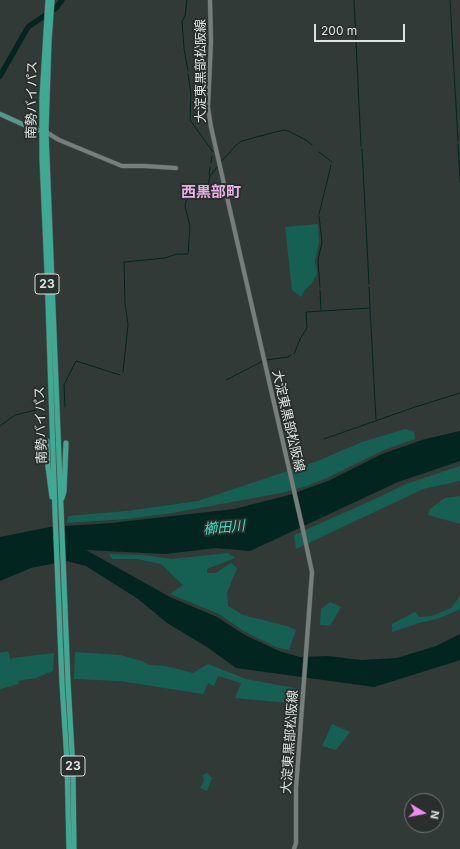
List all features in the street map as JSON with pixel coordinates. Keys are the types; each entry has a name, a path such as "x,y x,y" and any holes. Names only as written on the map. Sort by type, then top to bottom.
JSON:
{"highway":[{"name":"南勢バイパス","path":"48,0 44,132 55,509 65,683 73,770 74,849"},
{"name":"南勢バイパス","path":"46,57 52,0"},
{"name":"南勢バイパス","path":"44,132 61,505 69,849"},
{"path":"47,441 48,467 52,500 55,509"},
{"path":"61,505 64,491 66,444"}],"main road":[{"name":"大淀東黒部松阪線","path":"210,0 211,42 208,107 211,127 307,544 312,578 296,788 296,843 294,849"},
{"path":"0,114 122,166 176,168"}],"green space":[{"path":"318,224 319,242 315,261 317,274 301,297 292,290 285,227"},
{"path":"405,429 414,432 415,439 384,450 327,478 307,486 281,493 172,513 127,519 67,523 68,516 127,511 198,501 315,462 362,442"},
{"path":"460,466 460,481 423,489 296,549 294,535 406,484"},
{"path":"460,496 460,524 428,515 430,509 445,498"},
{"path":"228,553 235,558 207,569 207,573 216,573 231,563 237,568 227,593 228,606 243,615 287,626 296,630 289,650 278,648 245,632 219,614 170,594 183,585 161,564 137,559 112,559 109,554 143,555 172,559"},
{"path":"460,596 460,609 440,618 392,632 392,624 415,612 419,617 432,616 451,608"},
{"path":"330,602 341,607 330,626 320,625 321,609"},
{"path":"8,651 11,661 12,658 54,653 53,671 36,678 18,681 19,684 0,689 0,653"},
{"path":"75,652 120,655 142,661 149,665 165,666 193,673 208,664 246,679 300,689 299,704 235,698 241,683 218,676 214,686 208,683 203,694 120,681 74,679"},
{"path":"332,724 350,732 336,750 322,746"},
{"path":"207,773 212,778 207,791 200,788 204,781 203,775"}],"water":[{"name":"櫛田川","path":"460,431 460,461 398,482 250,551 216,548 166,554 86,550 170,597 217,617 245,635 279,651 300,657 328,656 361,660 397,658 436,646 460,634 460,660 451,663 374,687 236,668 207,647 167,623 138,599 86,566 66,561 31,568 0,581 0,537 50,527 111,523 234,509 289,495 328,481 382,454 425,439"}],"waterway":[{"path":"0,76 28,27 56,8 62,0"},
{"path":"187,0 185,16 182,22 188,71"},
{"path":"354,0 361,146"},
{"path":"450,0 458,141"},
{"path":"188,74 191,94 190,120 213,152"},
{"path":"221,162 236,145 242,141 285,130 306,140 312,145"},
{"path":"458,144 460,182"},
{"path":"362,149 369,284"},
{"path":"319,152 332,162"},
{"path":"211,163 212,156"},
{"path":"319,214 331,165"},
{"path":"123,372 128,325 125,303 124,262 165,258 177,254 188,254 190,226 185,206 186,201 189,197 207,188 210,176 218,166"},
{"path":"209,175 210,167"},
{"path":"319,216 322,242 318,260 320,287"},
{"path":"369,287 370,307"},
{"path":"320,290 321,310"},
{"path":"294,354 300,339 307,328 306,312 370,308 376,420"},
{"path":"266,360 288,357 291,355"},
{"path":"65,407 64,385 76,361 120,375"},
{"path":"226,380 263,361"},
{"path":"324,439 460,393"},
{"path":"0,426 15,415 44,408"}],"district":[{"name":"西黒部町","path":"211,192"}]}
